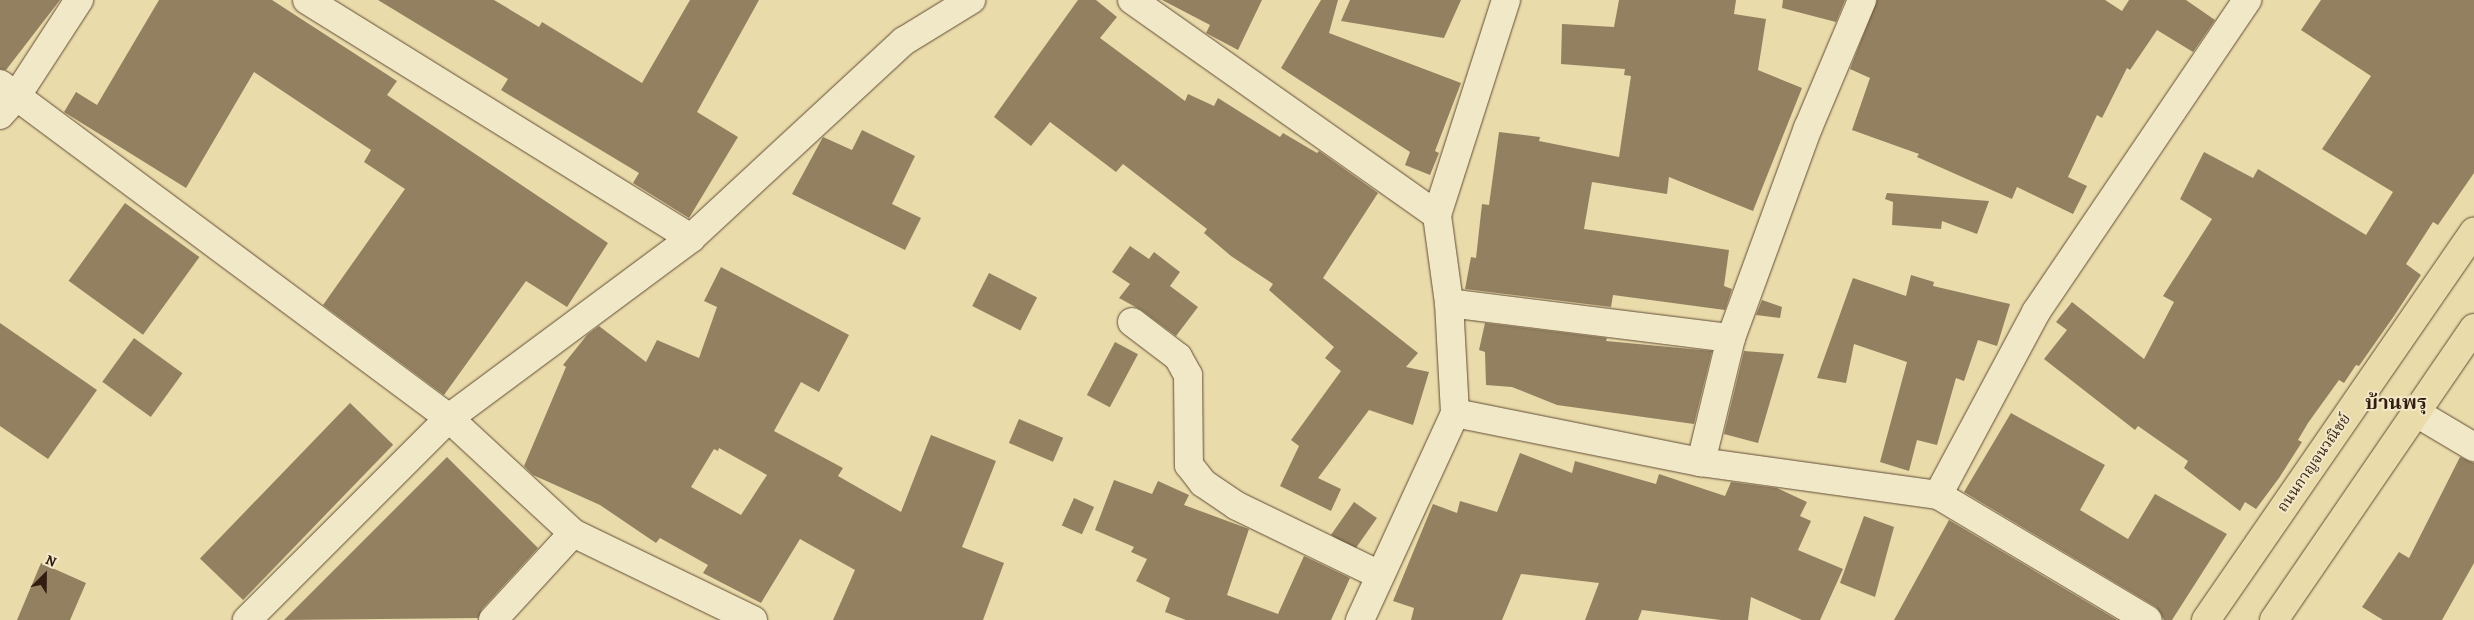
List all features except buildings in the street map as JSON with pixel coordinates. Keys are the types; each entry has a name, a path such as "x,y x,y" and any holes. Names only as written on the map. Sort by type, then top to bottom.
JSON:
{"highway":[{"name":"ถนนกาญจนวณิชย์","path":"2206,620 2474,231"},
{"path":"2274,620 2474,328"}],"street":[{"path":"79,0 5,99 449,418 573,533 753,620"},
{"path":"307,0 691,238"},
{"path":"247,620 449,418 691,238 904,41 970,0"},
{"path":"1132,0 1436,214"},
{"path":"1360,620 1455,413 1449,303 1436,214 1506,0"},
{"path":"1701,462 1731,338 1808,128 1862,0"},
{"path":"1938,495 2036,312 2247,0"},
{"path":"1449,303 1731,338"},
{"path":"1132,322 1178,357 1188,375 1189,465 1203,484 1237,506 1380,574"},
{"path":"2416,412 2474,447"},
{"path":"1455,413 1701,462 1938,495 2148,620"},
{"path":"492,620 573,533"}],"district":[{"name":"บ้านพรุ","path":"2396,402"}]}
